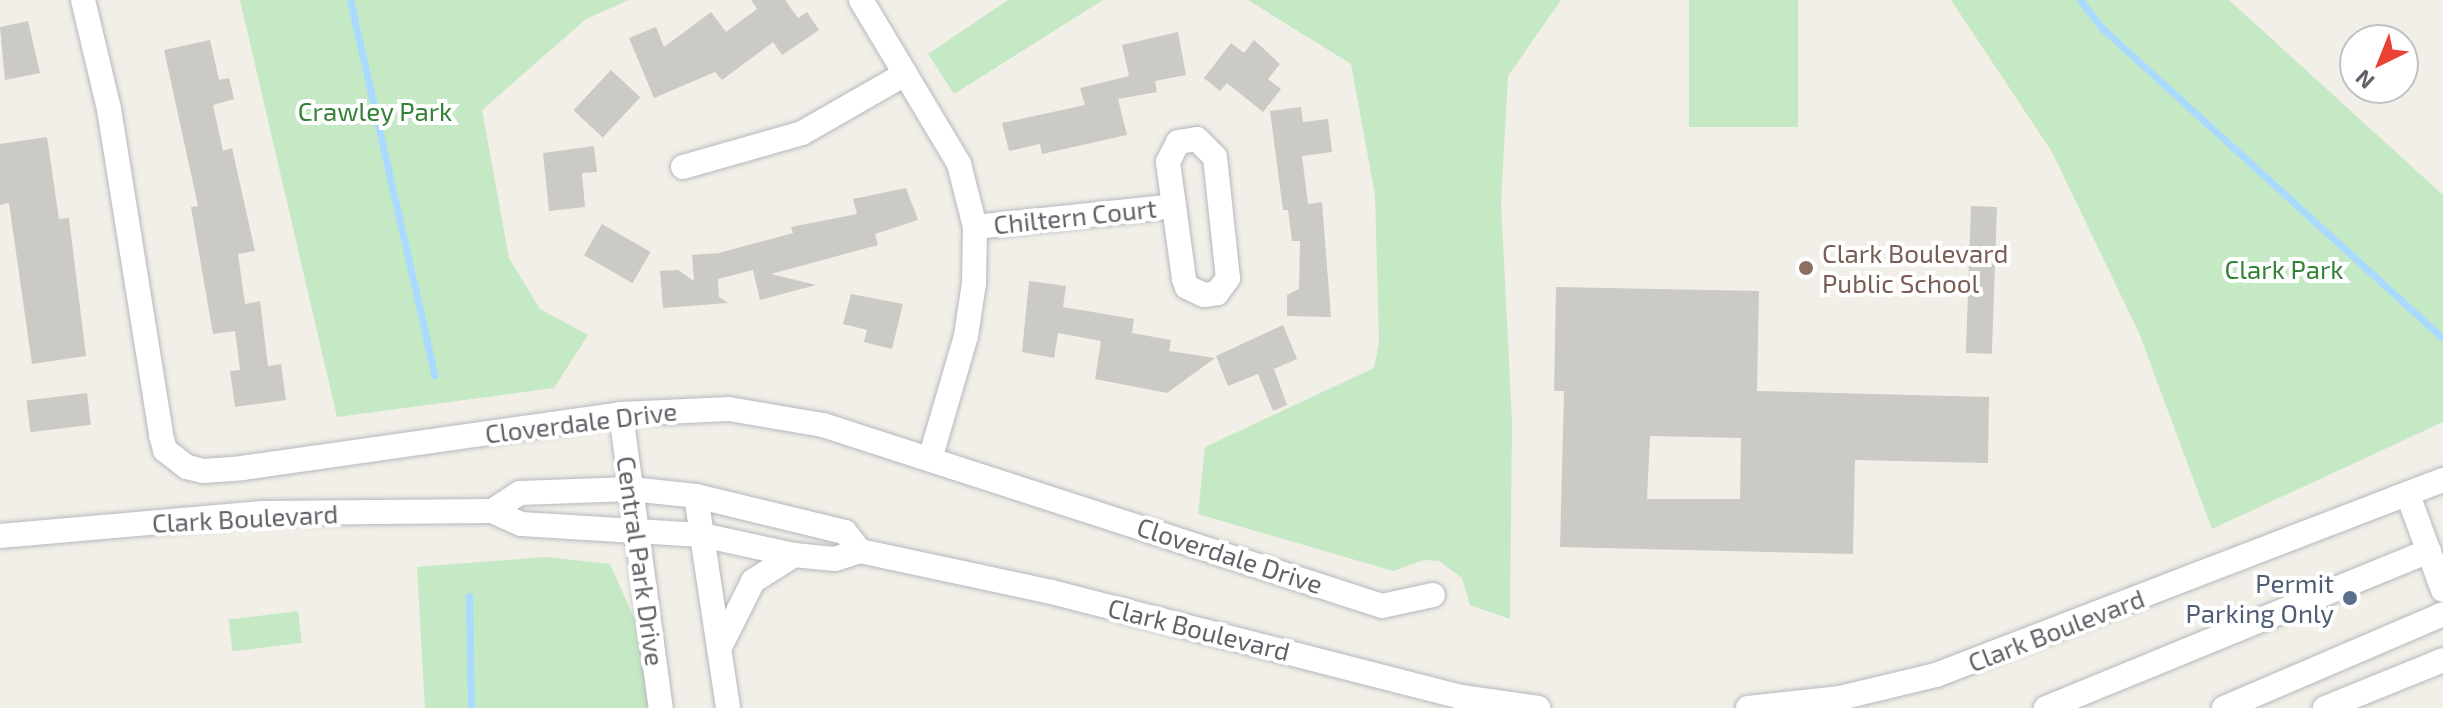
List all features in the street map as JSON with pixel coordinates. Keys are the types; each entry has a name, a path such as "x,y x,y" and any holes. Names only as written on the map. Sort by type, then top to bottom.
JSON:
{"street":[{"name":"Cloverdale Drive","path":"83,0 109,109 161,435 176,460 203,471 242,468 621,414 749,411 823,425 1382,606 1433,595"},
{"path":"861,0 959,164 975,227 974,283 966,336 930,459"},
{"path":"683,167 802,133 905,74"},
{"name":"Chiltern Court","path":"1197,139 1215,157 1228,278 1217,293 1204,295 1187,287 1174,206 1168,162 1178,142 1197,139"},
{"name":"Chiltern Court","path":"975,227 1174,206"},
{"name":"Central Park Drive","path":"621,414 661,708"},
{"name":"Clark Boulevard","path":"1748,708 1840,698 1936,675 2443,480"},
{"name":"Clark Boulevard","path":"492,511 520,493 631,489 696,496 845,532 860,551"},
{"path":"2408,495 2443,590"},
{"path":"696,496 728,708"},
{"name":"Clark Boulevard","path":"0,536 262,513 492,511 521,524 636,528 702,535 794,555 835,559 860,551 1052,592 1470,702 1538,708"},
{"path":"2046,708 2429,551"},
{"path":"718,651 753,581 794,555"},
{"path":"2224,708 2443,614"},
{"path":"2325,708 2443,660"}],"green space":[{"name":"Crawley Park","path":"240,0 629,0 586,19 482,110 509,258 540,309 588,335 554,388 337,417"},
{"path":"1008,0 1103,0 954,94 928,54"},
{"path":"1248,0 1561,0 1508,76 1501,203 1512,423 1510,619 1470,605 1462,578 1439,561 1424,560 1393,571 1198,514 1205,447 1374,368 1379,343 1375,195 1351,64"},
{"path":"1689,0 1798,0 1798,127 1689,127"},
{"name":"Clark Park","path":"1951,0 2229,0 2339,100 2339,104 2343,104 2443,195 2443,422 2212,529 2139,333 2052,152"},
{"path":"546,557 610,564 635,620 648,708 425,708 417,567"},
{"path":"298,611 302,643 232,651 229,620"}],"building":[{"path":"751,0 785,0 798,18 807,12 819,30 782,55 773,42 722,80 715,72 654,98 629,38 656,27 664,47 711,12 726,32 757,9"},
{"path":"28,21 40,73 5,80 0,27"},
{"path":"1178,32 1186,75 1155,81 1157,92 1118,99 1127,135 1042,154 1040,144 1009,151 1002,123 1085,105 1080,88 1129,76 1122,45"},
{"path":"210,40 219,80 229,78 234,99 213,105 223,151 232,148 255,251 238,254 245,304 260,301 268,366 281,364 286,400 235,407 230,371 240,370 235,331 213,334 191,207 198,206 164,50"},
{"path":"1254,40 1280,64 1268,79 1281,89 1263,112 1227,83 1220,91 1204,78 1231,43 1244,53"},
{"path":"611,70 640,97 603,138 573,110"},
{"path":"1301,107 1303,122 1328,119 1332,152 1302,156 1308,204 1322,202 1331,317 1287,316 1287,295 1299,289 1300,241 1292,241 1288,210 1283,210 1270,111"},
{"path":"47,137 59,219 69,218 86,356 32,364 9,203 0,205 0,144"},
{"path":"594,146 597,172 582,173 585,207 549,211 543,153"},
{"path":"906,188 918,220 875,234 878,245 771,274 816,285 760,300 753,270 718,279 719,297 728,303 663,308 660,271 678,270 694,281 692,255 719,253 793,233 791,227 857,214 853,199"},
{"path":"1971,206 1997,207 1992,354 1966,353"},
{"path":"602,224 650,252 632,283 584,255"},
{"path":"1029,281 1066,286 1063,307 1134,319 1132,333 1171,340 1169,351 1215,358 1167,393 1095,379 1101,341 1058,333 1054,358 1022,352"},
{"path":"1556,287 1759,291 1757,391 1989,397 1988,463 1855,460 1853,554 1560,547 1564,391 1554,391","holes":["1650,436 1741,438 1740,499 1647,499"]},
{"path":"851,294 903,304 892,349 864,342 867,330 843,324"},
{"path":"1283,325 1297,359 1274,369 1287,405 1273,411 1258,374 1228,386 1216,356"},
{"path":"87,393 91,425 30,432 26,400"}],"waterway":[{"path":"350,0 435,376"},
{"path":"2080,0 2103,29 2443,338"},
{"path":"469,596 471,708"}],"place":[{"name":"Clark Boulevard Public School","path":"1806,268"},
{"name":"Permit Parking Only","path":"2350,598"}]}
